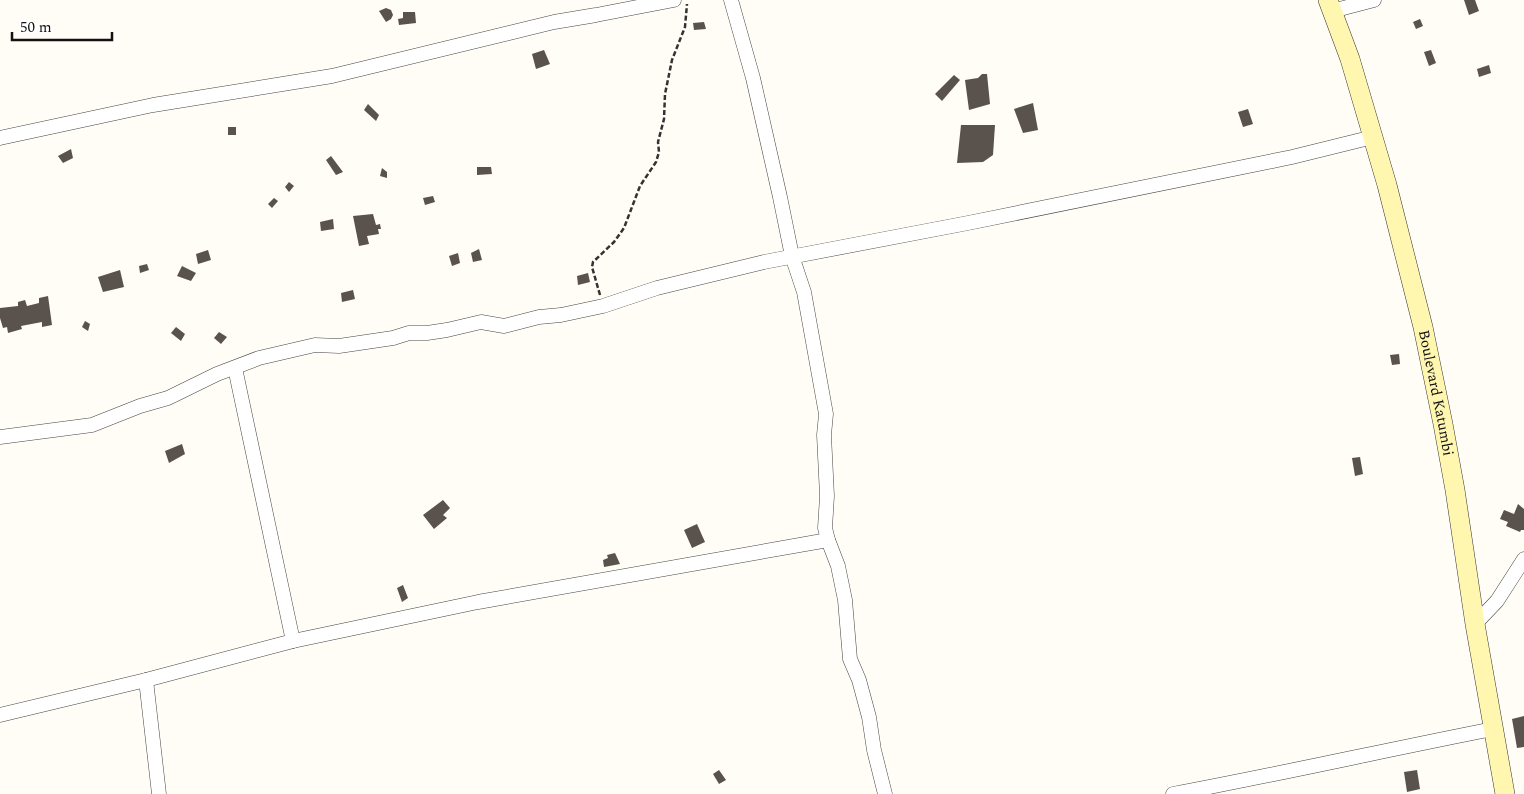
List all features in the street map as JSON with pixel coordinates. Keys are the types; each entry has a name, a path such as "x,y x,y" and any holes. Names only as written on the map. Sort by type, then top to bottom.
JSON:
{"street":[{"path":"0,138 153,105 332,76 554,22 674,0"},
{"path":"731,0 752,78 792,256 804,292 826,414 824,435 827,496 825,528 838,566 844,600 850,659 859,680 869,717 874,750 885,794"},
{"path":"1330,5 1374,0"},
{"name":"Boulevard Katumbi","path":"1330,5 1350,59 1387,185 1423,327 1455,490 1475,624 1505,794"},
{"path":"0,437 92,425 140,406 168,398 217,374 259,358 316,345 339,346 393,338 409,333 427,333 481,322 504,326 539,316 561,315 603,306 657,288 719,272 1292,157 1373,137"},
{"path":"235,368 293,640"},
{"path":"0,715 146,680 293,640 478,602 828,540"},
{"path":"1475,624 1497,601 1524,559"},
{"path":"146,680 159,794"},
{"path":"1173,794 1493,729"}],"path":[{"path":"603,306 592,267 593,262 614,242 624,228 640,186 656,162 659,152 658,142 664,119 664,94 672,60 685,27 687,0"}],"building":[{"path":"1464,0 1475,0 1479,11 1469,15"},
{"path":"386,8 391,10 393,15 386,22 379,11"},
{"path":"403,12 415,12 416,23 399,25 398,19 403,18"},
{"path":"1420,19 1423,26 1416,29 1413,22"},
{"path":"704,22 706,29 694,30 693,23"},
{"path":"544,50 550,64 536,69 532,54"},
{"path":"1431,50 1436,63 1429,66 1424,52"},
{"path":"1489,65 1491,73 1479,77 1477,69"},
{"path":"982,74 987,74 990,104 969,110 965,80 978,78"},
{"path":"954,75 960,80 942,101 935,94"},
{"path":"1033,103 1038,130 1023,133 1014,109"},
{"path":"368,104 379,115 376,121 364,110"},
{"path":"1248,109 1253,124 1243,127 1238,112"},
{"path":"961,125 995,125 993,155 983,162 957,163"},
{"path":"228,127 236,127 236,135 228,135"},
{"path":"71,149 73,158 63,163 58,156"},
{"path":"331,156 343,172 336,175 326,160"},
{"path":"477,167 491,167 492,174 477,175"},
{"path":"382,168 387,172 387,178 380,176"},
{"path":"289,182 294,186 289,192 285,187"},
{"path":"433,196 435,202 425,205 423,198"},
{"path":"274,198 278,201 272,208 268,204"},
{"path":"373,214 376,225 380,224 379,234 367,236 369,244 359,246 353,216"},
{"path":"333,219 334,229 321,231 320,222"},
{"path":"479,249 482,260 473,262 471,253"},
{"path":"208,250 211,260 198,264 196,254"},
{"path":"458,253 460,263 452,266 449,256"},
{"path":"147,264 149,270 140,273 139,266"},
{"path":"182,266 196,273 191,281 177,276"},
{"path":"120,270 124,287 103,292 98,277"},
{"path":"588,273 590,282 578,285 577,276"},
{"path":"353,290 355,299 342,302 341,293"},
{"path":"48,296 52,325 42,327 42,322 21,326 22,329 8,333 7,327 3,328 0,308 18,306 18,302 25,300 27,306 39,303 39,298"},
{"path":"85,321 90,324 88,331 82,327"},
{"path":"176,327 185,334 181,341 171,333"},
{"path":"219,332 227,337 221,344 214,338"},
{"path":"1399,354 1400,364 1392,365 1390,355"},
{"path":"182,444 185,454 169,463 165,451"},
{"path":"1360,457 1363,474 1355,476 1352,458"},
{"path":"443,500 450,508 443,515 447,518 434,529 423,515"},
{"path":"1518,504 1524,509 1524,530 1520,532 1506,526 1508,522 1500,519 1504,510 1514,514"},
{"path":"697,524 705,542 692,548 684,530"},
{"path":"615,553 620,564 604,567 603,560 608,558 607,555"},
{"path":"403,585 408,598 402,602 397,588"},
{"path":"1524,716 1524,747 1517,748 1512,719"},
{"path":"719,770 726,780 719,784 713,774"},
{"path":"1417,770 1420,789 1407,792 1404,772"}]}
